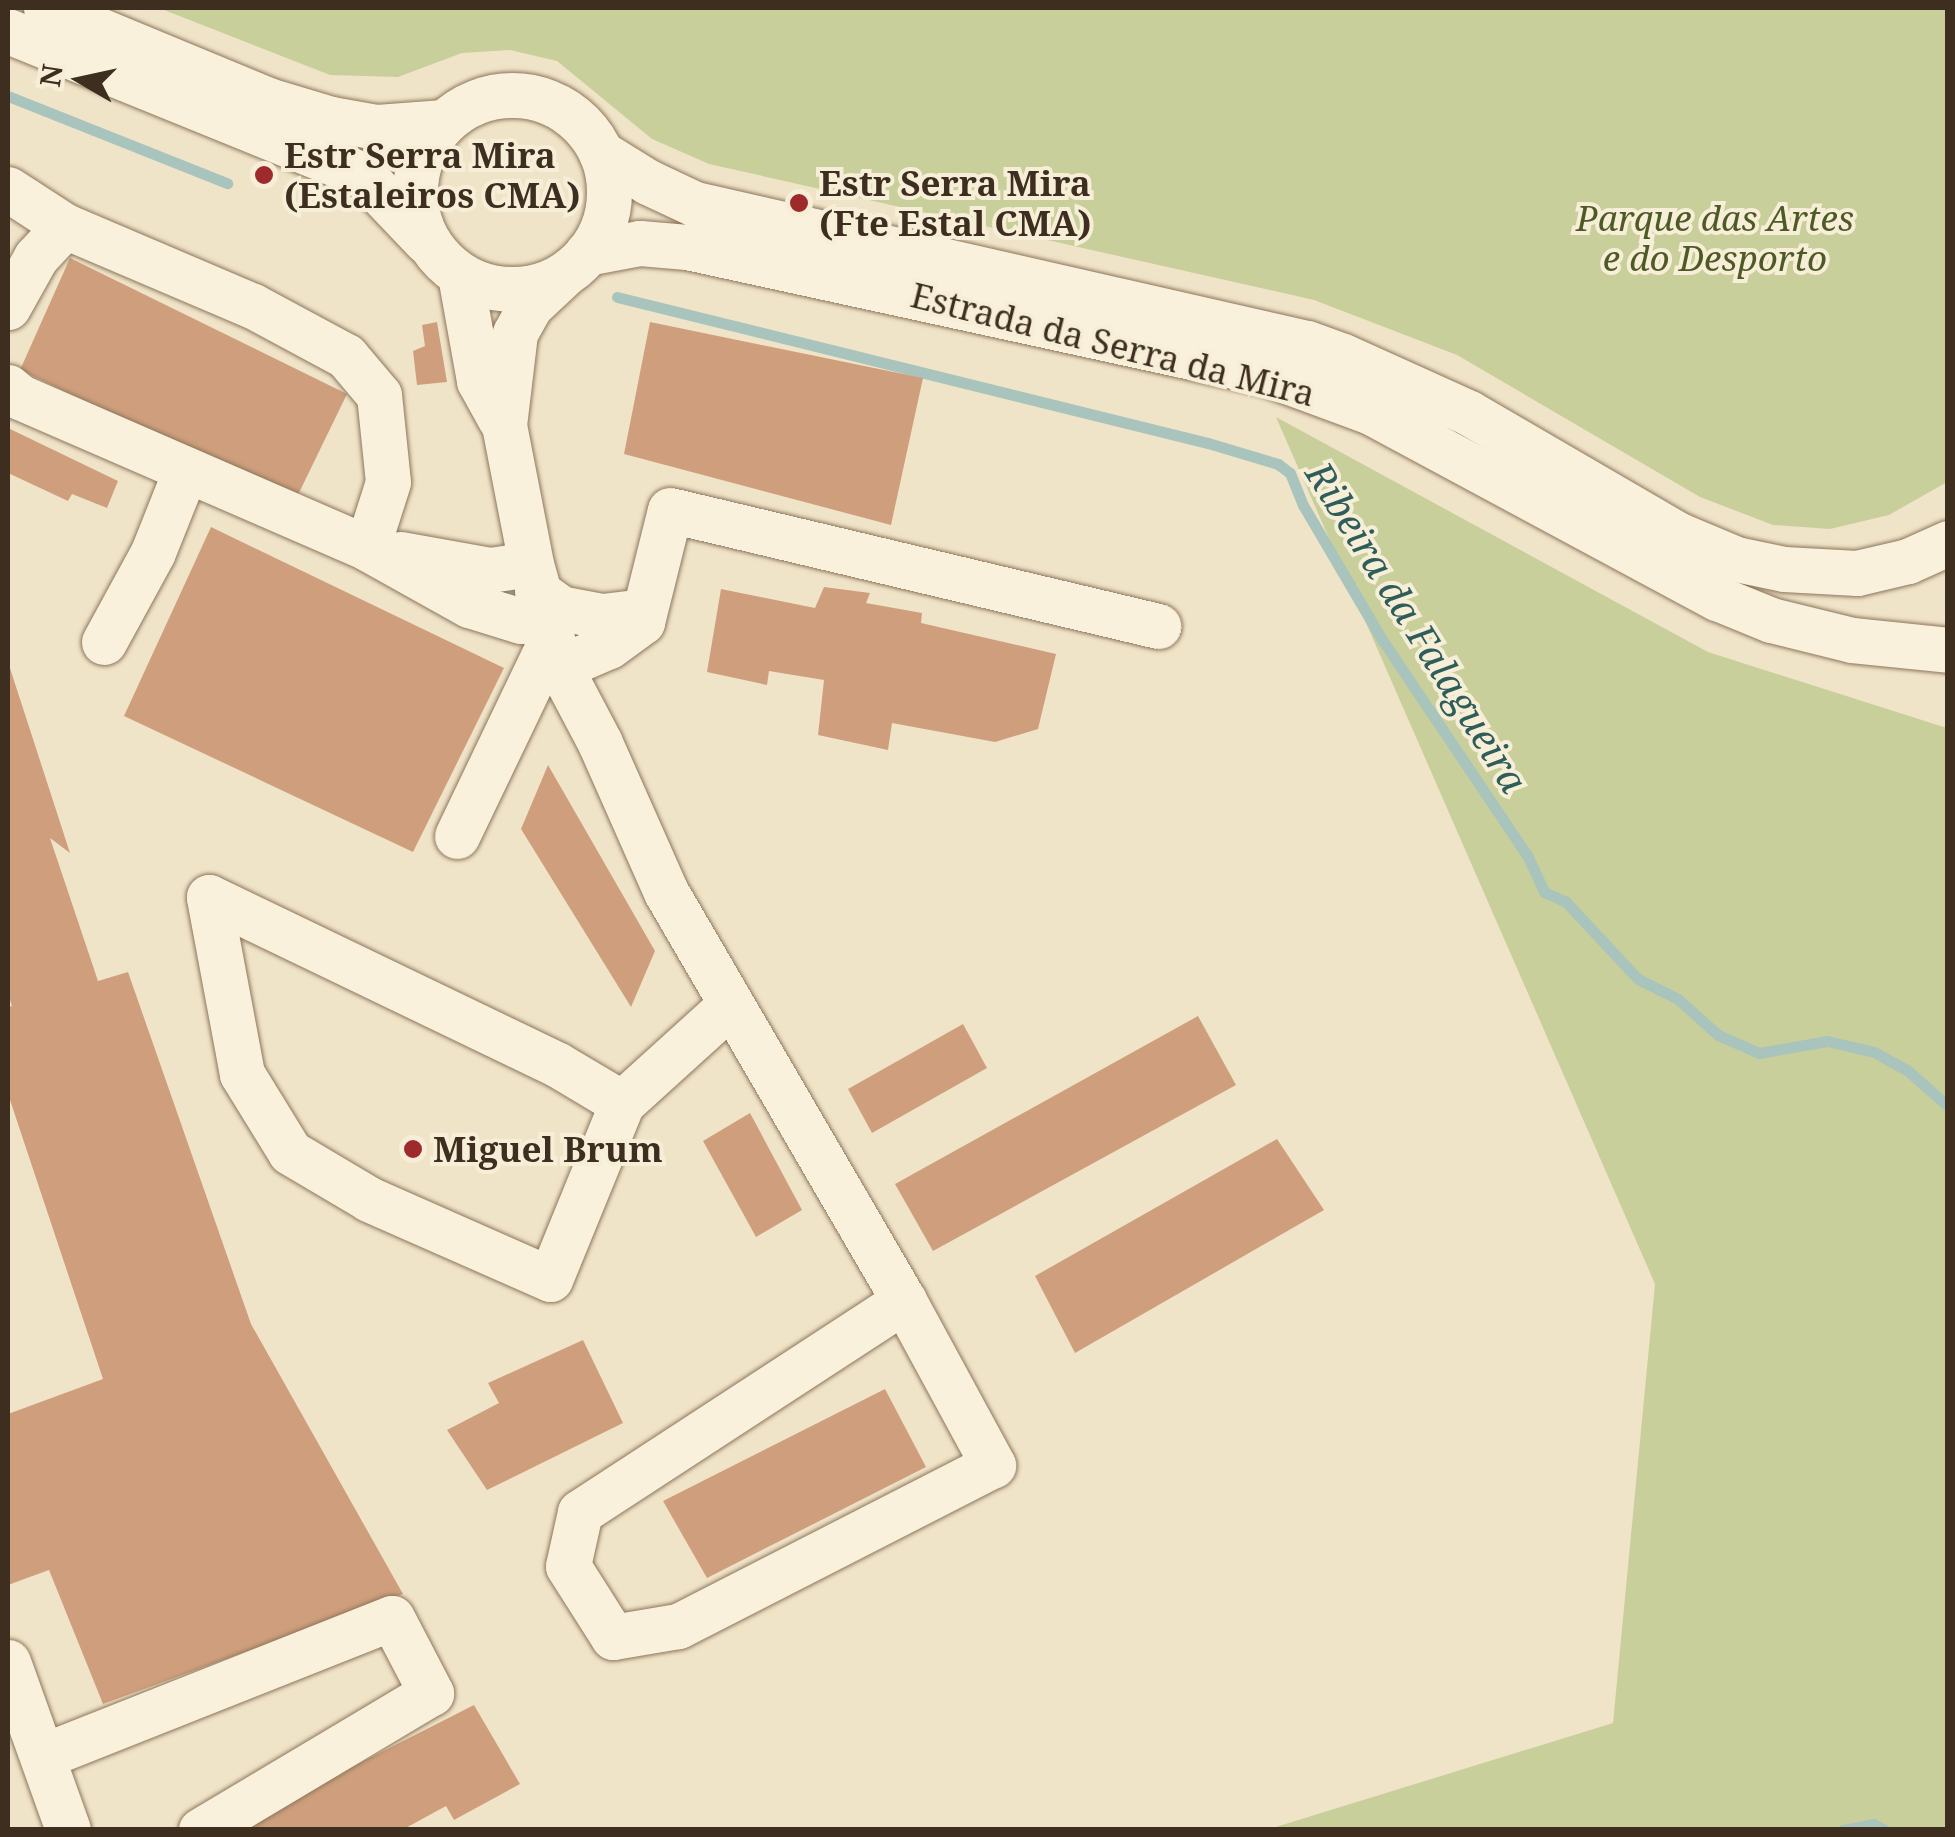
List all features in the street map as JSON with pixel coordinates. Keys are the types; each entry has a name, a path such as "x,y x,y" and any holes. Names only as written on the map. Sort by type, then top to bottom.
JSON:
{"street":[{"path":"46,8 268,100 331,119 378,127 444,122 484,99 531,96 560,106 584,126 602,152 609,178 608,205 575,265 530,306 515,333 504,425"},
{"path":"8,31 365,177 447,263 486,286 512,289 575,265"},
{"path":"444,122 422,157 414,198 420,226 447,263 479,380 504,425 544,617 666,892 904,1301 993,1465 678,1626 613,1637 568,1566 580,1512 904,1301"},
{"name":"Estrada da Serra da Mira","path":"602,152 648,182 695,204 1325,350 1468,413 1678,535 1736,558 1784,569 1857,573 1908,561 1948,543"},
{"path":"8,189 65,226 254,306 346,356 379,395 388,482 367,548"},
{"path":"8,307 36,257 65,226"},
{"name":"Estrada da Serra da Mira","path":"575,265 640,243 687,246 1266,373 1371,412 1717,598 1771,620 1852,640 1948,650"},
{"path":"8,387 20,398 367,548 470,605 521,621 544,617 560,608 602,616 644,612"},
{"path":"104,642 153,552 186,469"},
{"path":"367,548 490,570 544,617 610,646 642,622 670,510 1158,626"},
{"path":"456,836 544,617"},
{"path":"622,1103 558,1065 209,897 242,1074 290,1152 369,1200 550,1280 622,1103 729,1006"},
{"path":"43,1756 392,1618 431,1694 201,1830"},
{"path":"8,1662 68,1830"}],"green space":[{"name":"Parque das Artes e do Desporto","path":"159,8 1947,8 1947,482 1889,515 1830,529 1773,525 1700,497 1457,355 1314,300 709,164 652,139 557,61 510,50 462,53 398,77 330,75"},
{"path":"1276,417 1708,652 1947,728 1947,1829 1269,1829 1613,1723 1655,1284"}],"building":[{"path":"70,258 347,394 295,501 20,370"},
{"path":"437,322 447,382 417,385 413,351 425,346 422,325"},
{"path":"650,322 923,378 891,525 624,454"},
{"path":"8,428 118,481 107,508 72,494 68,501 8,473"},
{"path":"211,527 504,668 413,852 124,716"},
{"path":"824,587 870,593 866,603 922,613 921,623 1056,654 1038,729 995,742 892,723 888,750 818,735 824,680 769,671 767,685 707,672 721,589 815,608"},
{"path":"8,662 70,853 50,838 98,981 128,972 251,1324 403,1594 103,1704 49,1570 8,1585 8,1414 103,1379 8,1094 8,1007 12,1006 8,994"},
{"path":"548,765 655,951 631,1007 521,829"},
{"path":"1198,1016 1236,1085 933,1251 895,1184"},
{"path":"963,1024 987,1068 872,1133 848,1089"},
{"path":"750,1113 802,1210 756,1237 703,1141"},
{"path":"1277,1139 1324,1210 1075,1353 1035,1276"},
{"path":"583,1340 623,1423 487,1490 447,1430 499,1403 488,1383"},
{"path":"885,1389 926,1467 707,1578 663,1501"},
{"path":"474,1705 520,1784 454,1820 446,1806 402,1830 228,1830"}],"waterway":[{"name":"Ribeira da Falagueira","path":"8,96 227,183"},
{"name":"Ribeira da Falagueira","path":"617,297 1208,443 1278,464 1290,473 1303,505 1381,638 1528,857 1544,892 1566,902 1638,979 1678,999 1718,1035 1759,1053 1827,1041 1874,1052 1907,1070 1948,1106"},
{"name":"Ribeira da Falagueira","path":"1843,1830 1873,1824 1885,1830"}],"place":[{"name":"Estr Serra Mira (Estaleiros CMA)","path":"264,175"},
{"name":"Estr Serra Mira (Fte Estal CMA)","path":"799,203"},
{"name":"Miguel Brum","path":"413,1149"}]}
